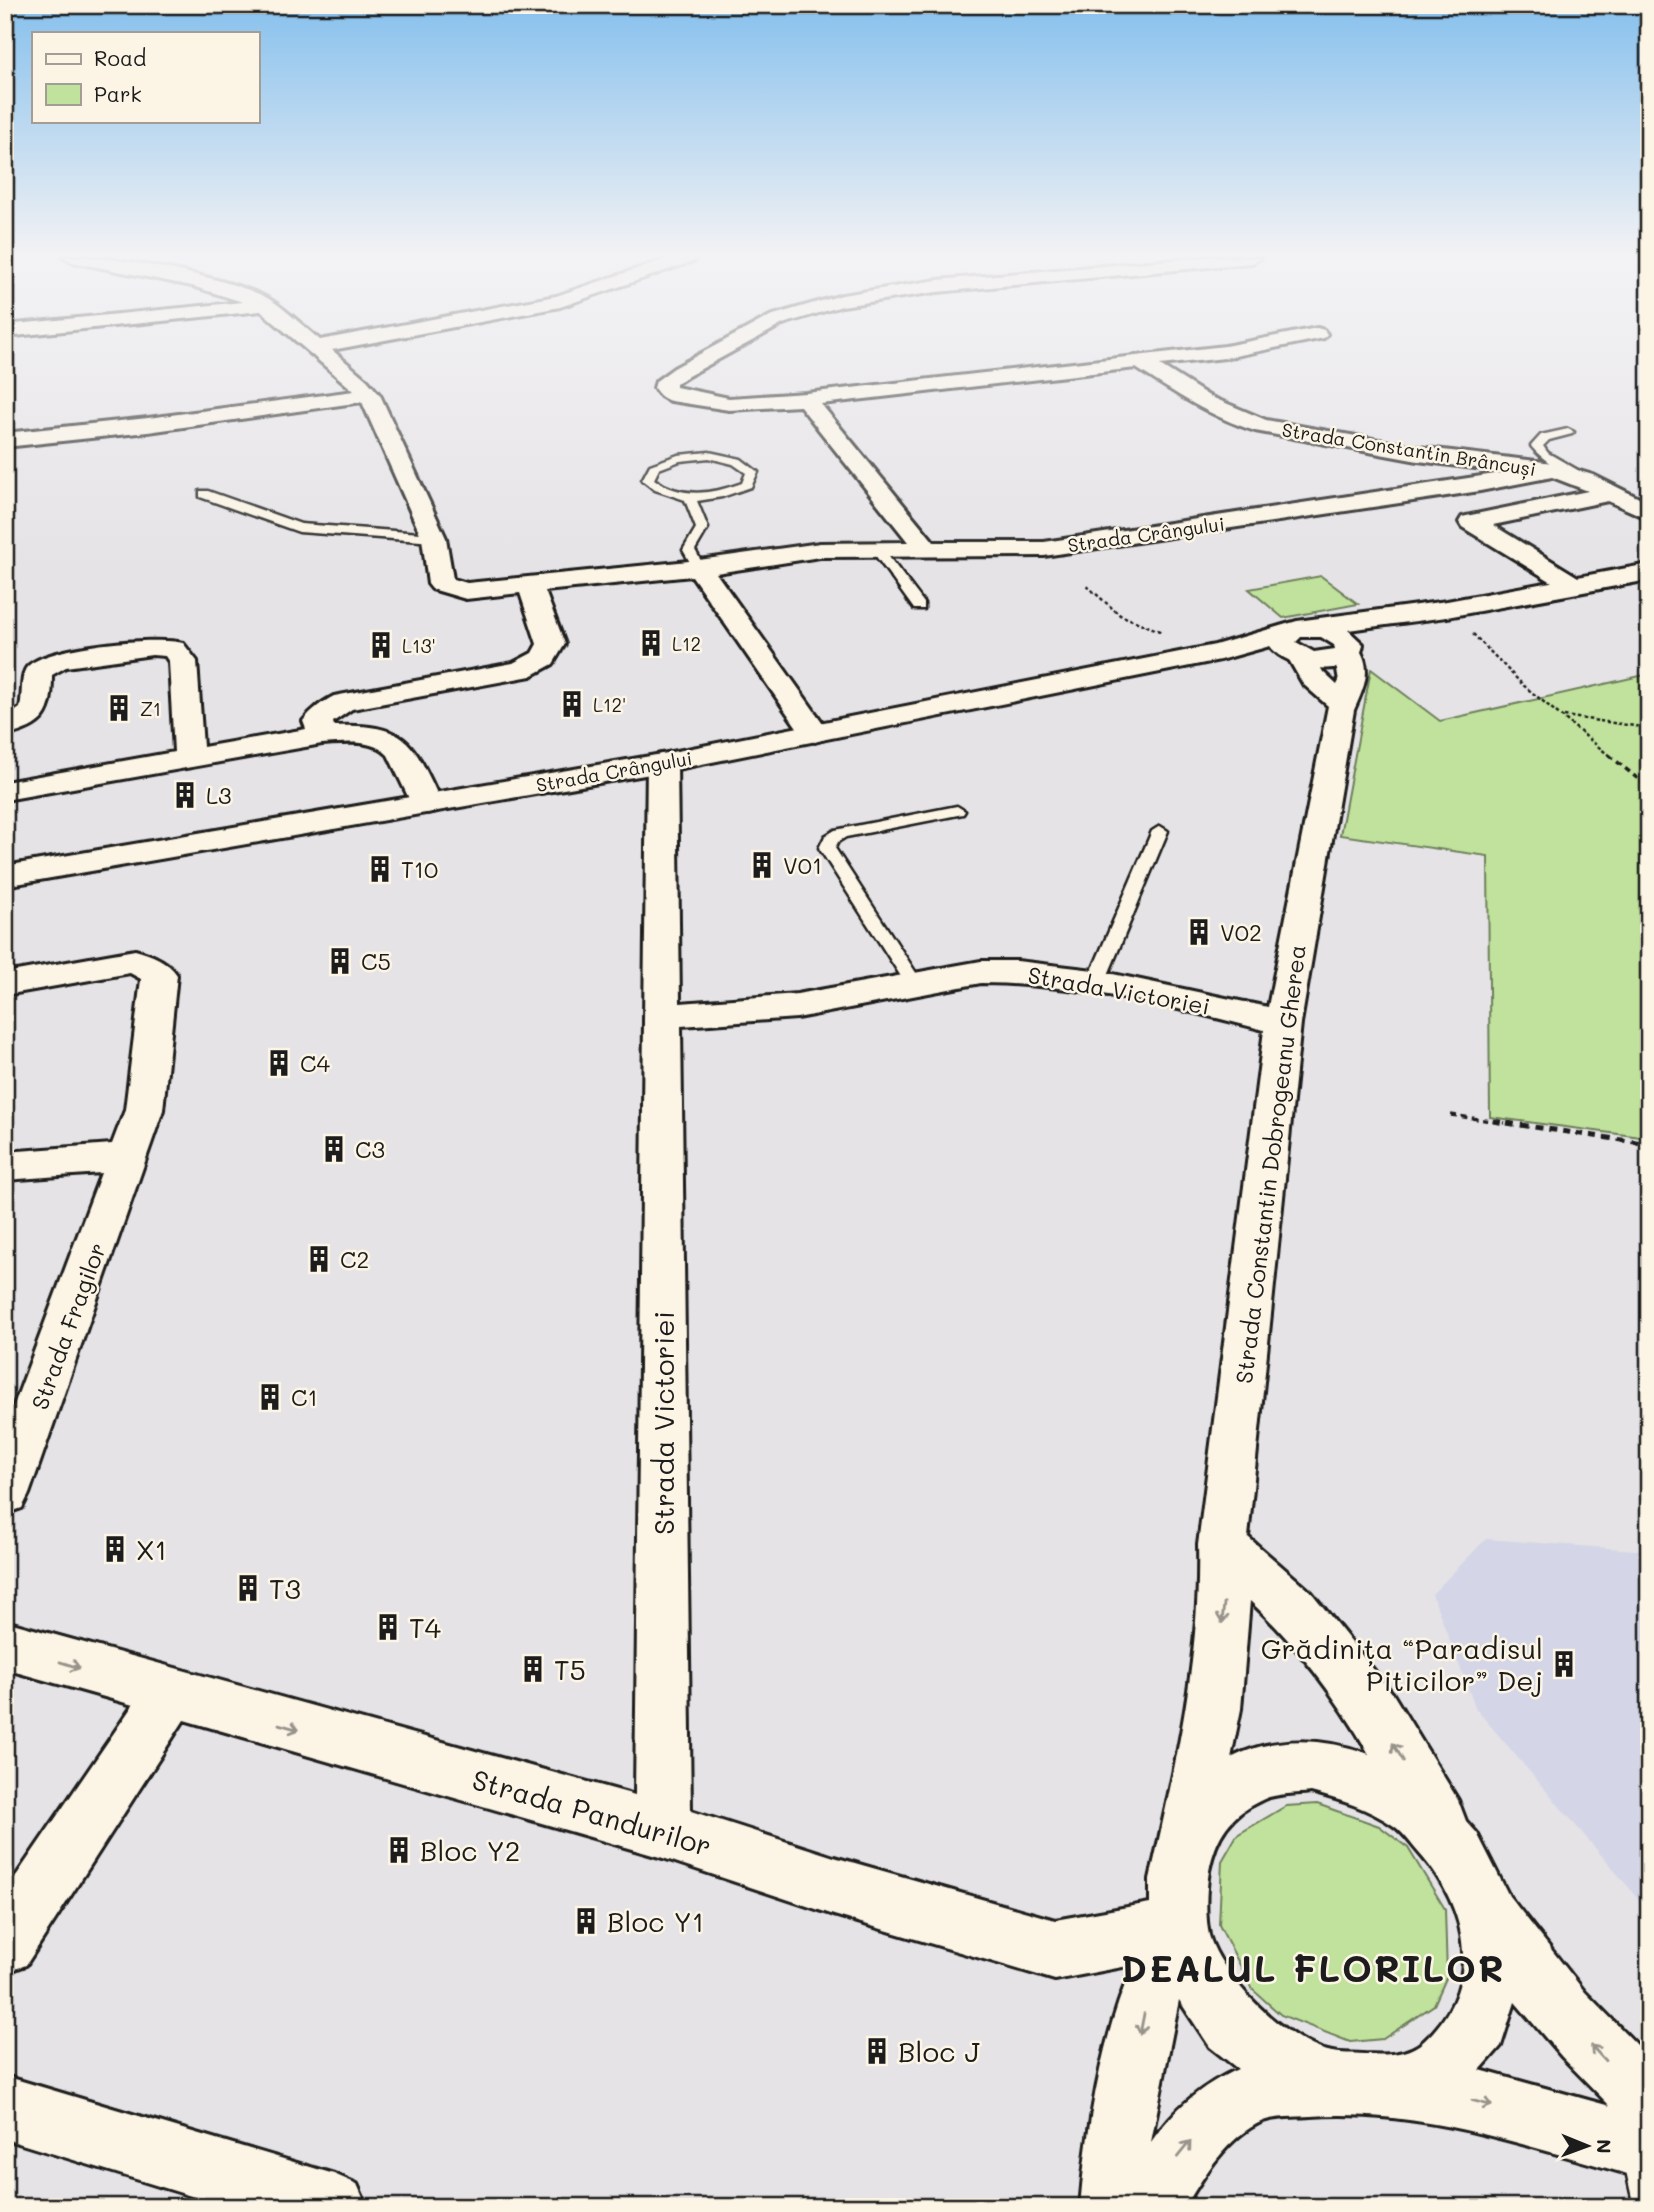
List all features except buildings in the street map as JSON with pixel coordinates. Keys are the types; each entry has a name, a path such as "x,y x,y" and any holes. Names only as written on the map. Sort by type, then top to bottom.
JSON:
{"street":[{"path":"331,360 369,395 434,538"},
{"path":"703,360 666,381 665,388 671,395 729,404 806,399 1146,360"},
{"name":"Strada Constantin Brâncuși","path":"1139,361 1201,401 1237,418 1263,426 1418,454 1553,470 1585,480 1647,510"},
{"path":"5,440 148,425 369,395"},
{"path":"806,399 927,550"},
{"name":"Strada Crângului","path":"434,538 441,584 466,591 699,568 820,550 1044,549 1480,484 1553,470"},
{"path":"1574,585 1471,522 1611,493"},
{"path":"699,568 815,733"},
{"path":"1300,643 1367,618 1437,610 1649,572"},
{"path":"322,736 318,721 329,710 344,702 521,670 543,658 551,644 537,600 529,585"},
{"path":"1300,643 1321,661 1338,659 1371,633 1437,610"},
{"path":"1300,643 1308,672 1321,687 1342,702"},
{"name":"Strada Crângului","path":"5,876 662,763 1211,654 1300,643"},
{"path":"5,727 33,716 38,671 48,664 152,646 173,649 183,661 189,757"},
{"name":"Strada Constantin Dobrogeanu Gherea","path":"1180,1934 1179,1879 1214,1709 1225,1600 1223,1545 1283,1023 1342,702 1353,681 1349,650"},
{"path":"5,791 189,757 322,736 364,733 383,736 401,749 426,804"},
{"name":"Strada Victoriei","path":"662,763 663,1830"},
{"name":"Strada Fragilor","path":"5,984 135,961 159,975 144,1110 5,1494"},
{"name":"Strada Victoriei","path":"663,1016 797,1006 981,972 1004,971 1097,982 1283,1023"},
{"path":"5,1166 129,1157"},
{"path":"1223,1545 1293,1608 1374,1712 1457,1853 1486,1909 1548,1998 1609,2065 1644,2130"},
{"name":"Strada Pandurilor","path":"5,1645 171,1694 663,1830 834,1886 1055,1950 1180,1934"},
{"path":"5,1944 171,1694"},
{"path":"1188,1836 1216,1796 1259,1772 1311,1766 1365,1779 1416,1808 1457,1853"},
{"path":"1391,2087 1444,2065 1479,2024 1494,1969 1486,1909"},
{"path":"1180,1934 1199,1978 1232,2025 1278,2061 1330,2083"},
{"path":"1113,2207 1117,2155 1145,2008 1180,1934"},
{"path":"1149,2207 1181,2151 1214,2115 1258,2091 1330,2083 1391,2087 1644,2130"},
{"path":"5,2107 334,2207"}],"lane":[{"path":"1568,432 1545,437 1537,446 1544,455 1611,493"},
{"path":"709,455 737,461 751,472 747,485 723,495 690,498 662,492 648,480 654,467 678,458 709,455"},
{"path":"204,494 299,528 434,538"},
{"path":"690,498 702,528 689,550 699,568"},
{"path":"876,548 919,606"},
{"path":"915,985 827,848 831,839 841,833 957,811"},
{"path":"1097,982 1160,831"},
{"path":"1644,2130 1649,2203"}],"path":[{"path":"1087,586 1120,615 1211,654"},
{"path":"1437,610 1523,685 1649,788"},
{"path":"1563,716 1649,729"},
{"path":"1451,1115 1649,1144"}],"shaded area":[{"path":"1486,1539 1649,1551 1649,1911 1476,1709 1432,1594"}],"green space":[{"path":"1321,576 1358,604 1283,618 1249,589"},
{"path":"1371,669 1440,721 1649,674 1649,1138 1490,1117 1488,856 1340,835"},
{"path":"1317,1804 1379,1826 1408,1848 1445,1909 1447,1976 1434,2005 1383,2039 1350,2042 1281,2015 1253,1990 1219,1925 1222,1861 1237,1835 1286,1806"}],"place":[{"name":"L12","path":"651,643"},
{"name":"L13'","path":"381,645"},
{"name":"L12'","path":"572,704"},
{"name":"Z1","path":"119,708"},
{"name":"L3","path":"185,795"},
{"name":"V01","path":"762,865"},
{"name":"T10","path":"380,869"},
{"name":"V02","path":"1199,932"},
{"name":"C5","path":"340,961"},
{"name":"C4","path":"279,1063"},
{"name":"C3","path":"334,1149"},
{"name":"C2","path":"319,1259"},
{"name":"C1","path":"270,1397"},
{"name":"X1","path":"115,1549"},
{"name":"T3","path":"248,1588"},
{"name":"T4","path":"388,1627"},
{"name":"Grădinița “Paradisul Piticilor” Dej","path":"1564,1664"},
{"name":"T5","path":"533,1669"},
{"name":"Bloc Y2","path":"399,1850"},
{"name":"Bloc Y1","path":"586,1921"},
{"name":"Bloc J","path":"877,2051"}],"district":[{"name":"DEALUL FLORILOR","path":"1313,1967"}]}
